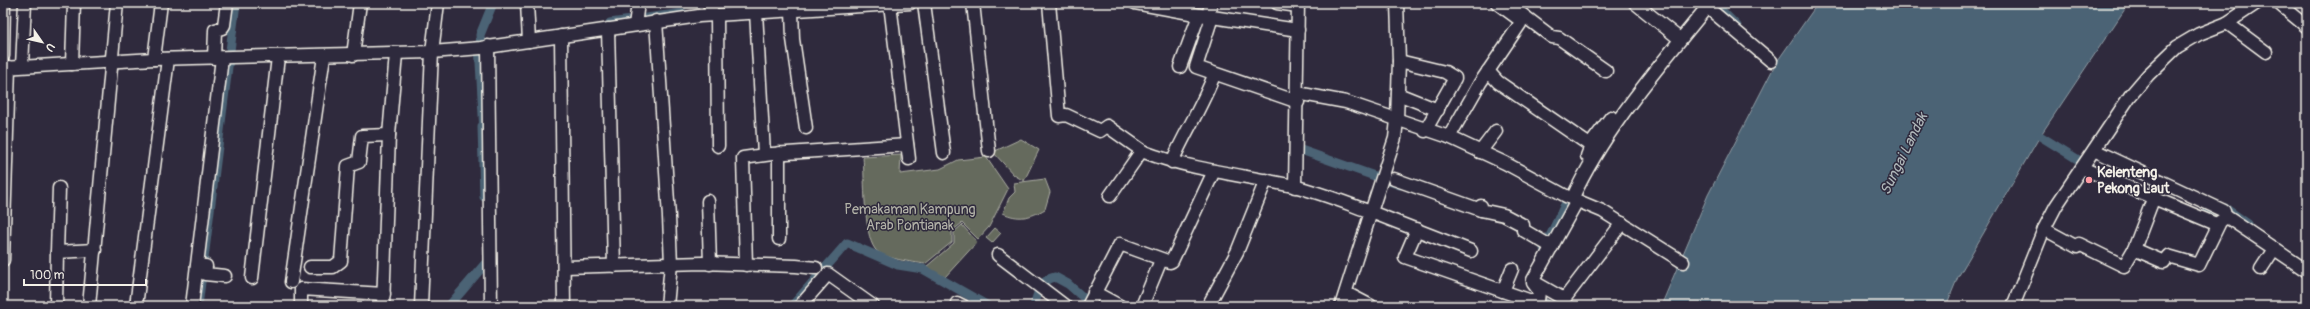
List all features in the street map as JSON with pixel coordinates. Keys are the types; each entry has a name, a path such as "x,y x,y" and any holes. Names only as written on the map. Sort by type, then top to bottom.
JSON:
{"street":[{"path":"3,56 4,3"},
{"path":"22,66 25,3"},
{"path":"72,64 74,3"},
{"path":"89,306 113,61 117,3"},
{"path":"154,59 162,3"},
{"path":"192,306 219,58 215,30 222,28 224,25 227,3"},
{"path":"353,55 360,3"},
{"path":"421,306 432,52 438,3"},
{"path":"527,3 529,40"},
{"path":"635,25 638,3"},
{"path":"3,260 6,68 154,59 324,56 432,52 484,47 561,36 713,11 759,9 792,11 841,5 910,3"},
{"path":"924,3 944,153"},
{"path":"973,3 989,151"},
{"path":"1050,3 1059,116 1066,115 1100,131 1107,126 1144,152 1172,162 1295,187 1371,212 1417,229 1471,252"},
{"path":"1135,3 1298,30"},
{"path":"1180,67 1199,13 1211,3"},
{"path":"1277,3 1298,4 1295,187"},
{"path":"1341,306 1371,212 1386,179 1395,138 1398,120 1399,61 1397,3"},
{"path":"1635,3 1676,36"},
{"path":"2013,306 2044,229 2056,206 2130,96 2167,55 2199,34 2227,23 2257,3"},
{"path":"2278,3 2307,27"},
{"path":"895,4 909,159"},
{"path":"1658,63 1676,36 1703,4"},
{"path":"1703,4 1771,61"},
{"path":"1535,291 1592,144 1627,103 1703,4"},
{"path":"1505,6 1552,37 1559,38 1606,71"},
{"path":"1449,137 1488,71 1520,23 1520,20 1505,6"},
{"path":"759,9 764,154"},
{"path":"713,11 718,146"},
{"path":"792,11 793,39 806,128"},
{"path":"1199,13 1195,67 1214,75 1297,97 1346,102 1425,131 1449,137 1570,198 1602,210 1683,262"},
{"path":"658,21 671,264 667,306"},
{"path":"2227,23 2266,52"},
{"path":"608,29 614,266"},
{"path":"561,36 565,267 564,306"},
{"path":"484,47 491,306"},
{"path":"301,306 301,289 384,300 389,135 396,54"},
{"path":"292,282 324,56"},
{"path":"252,278 278,57"},
{"path":"136,306 168,59"},
{"path":"1399,61 1445,72 1455,78 1425,131"},
{"path":"1488,71 1498,82 1592,144"},
{"path":"1172,162 1182,140 1203,104 1214,75"},
{"path":"1398,94 1438,110"},
{"path":"1578,178 1627,103"},
{"path":"1480,152 1496,132"},
{"path":"310,267 332,267 341,261 348,166 359,162 362,136 389,135"},
{"path":"746,265 741,160 744,157 764,154 907,145"},
{"path":"1110,196 1140,153 1144,152"},
{"path":"778,239 779,153"},
{"path":"2088,160 2160,181 2224,211 2222,220 2199,265 2168,256 2164,262 2134,249"},
{"path":"2088,160 2153,198 2216,224 2222,220"},
{"path":"1120,306 1091,298 1120,244 1161,260 1172,261 1214,171"},
{"path":"1386,179 1504,215 1523,225 1523,230 1552,246"},
{"path":"1208,306 1237,252 1266,180"},
{"path":"2044,229 2077,247 2079,244 2124,266 2134,249 2160,181"},
{"path":"56,306 59,188"},
{"path":"708,201 710,264"},
{"path":"2222,220 2274,249 2307,271"},
{"path":"1417,229 1405,256 1503,291 1535,291 1563,301 1622,223"},
{"path":"2261,269 2274,249"},
{"path":"57,252 95,250"},
{"path":"998,255 1065,306"},
{"path":"1142,306 1161,260"},
{"path":"565,267 710,264 796,266 816,268"},
{"path":"197,266 206,266 205,274 225,276"},
{"path":"1503,291 1512,269"},
{"path":"800,306 828,274 873,306"},
{"path":"1346,293 1372,306"}],"green space":[{"path":"1021,139 1039,150 1024,181 1014,175 993,152"},
{"name":"Pemakaman Kampung Arab Pontianak","path":"901,155 900,174 940,169 958,160 986,157 1008,189 989,227 978,239 962,223 952,231 952,242 925,264 891,258 875,249 868,231 866,219 863,157"},
{"name":"Pemakaman Kampung Arab Pontianak","path":"1045,179 1050,192 1045,209 1024,217 1014,217 1003,213 1009,198 1015,192 1014,183"},
{"path":"962,225 977,242 945,277 926,267 954,243 954,232"},
{"path":"995,228 1001,233 992,243 986,238"}],"water":[{"name":"Sungai Landak","path":"1818,3 2129,3 2040,136 1958,277 1946,306 1661,306 1708,195 1776,63"}],"waterway":[{"path":"198,306 236,3"},
{"path":"481,49 480,35 493,3"},
{"path":"751,7 798,3"},
{"path":"1714,3 1737,26"},
{"path":"610,23 683,13"},
{"path":"481,44 479,45 484,132"},
{"path":"482,126 484,197"},
{"path":"2040,136 2090,167"},
{"path":"1301,150 1400,185"},
{"path":"1544,249 1571,192"},
{"path":"2205,214 2215,218 2225,208 2248,224"},
{"path":"792,306 847,243 898,265 923,269 988,306"},
{"path":"449,306 490,258 490,255"},
{"path":"1034,306 1040,288 1046,281 1055,277 1068,284 1085,299 1106,306"},
{"path":"1542,297 1556,306"}],"place":[{"name":"Kelenteng Pekong Laut","path":"2089,180"}]}
